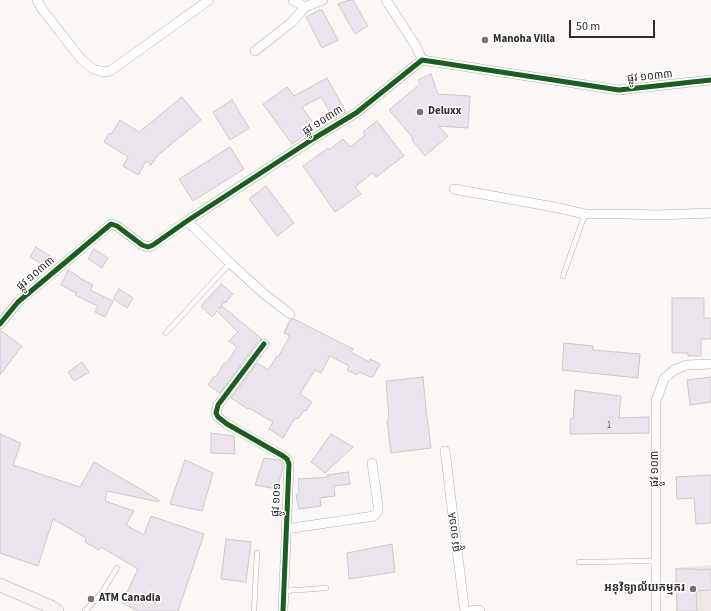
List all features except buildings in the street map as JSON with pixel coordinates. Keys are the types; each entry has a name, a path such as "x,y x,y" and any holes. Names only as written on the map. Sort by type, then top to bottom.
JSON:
{"main road":[{"path":"0,585 57,611"}],"street":[{"path":"37,0 42,9 81,59 93,69 103,72 110,71 209,0"},
{"path":"293,0 305,7"},
{"path":"255,51 292,22 305,7 323,0"},
{"path":"386,0 416,46 422,60"},
{"name":"ផ្លូវ ១០៣៣","path":"0,324 18,302 111,224 117,226 142,245 148,247 154,245 187,221 313,139 356,113 422,60 619,90 711,80"},
{"path":"454,189 586,214 657,215 711,213"},
{"path":"187,221 263,293 290,314"},
{"name":"ផ្លូវ ១០១","path":"264,344 218,405 216,413 218,417 227,424 283,456 287,459 289,464 283,611"},
{"name":"ផ្លូវ ១០៣","path":"656,611 656,401 664,379 674,370 687,365 711,364"},
{"name":"ផ្លូវ ១០១A","path":"445,451 464,606 468,611"},
{"path":"286,529 374,516 378,511 378,505 372,463"},
{"path":"471,611 480,611"}],"lane":[{"path":"563,276 586,214"},
{"path":"166,333 230,263"},
{"path":"254,611 257,553"},
{"path":"579,562 655,561"},
{"path":"85,611 101,594 117,568"},
{"path":"284,592 326,588"}],"shaded area":[{"name":"អនុវិទ្យាល័យកម្មករ","path":"711,565 711,611 676,611 675,568"}],"cycle path":[{"path":"0,324 18,302 111,224 117,226 142,245 148,247 153,245 187,221 313,139 356,113 422,60 619,90 711,80"},
{"path":"264,344 218,405 216,413 218,417 227,424 283,456 287,459 289,464 283,611"}],"place":[{"name":"Manoha Villa","path":"485,40"},
{"name":"Deluxx","path":"420,112"},
{"name":"អនុវិទ្យាល័យកម្មករ","path":"693,589"},
{"name":"ATM Canadia","path":"91,599"}]}
